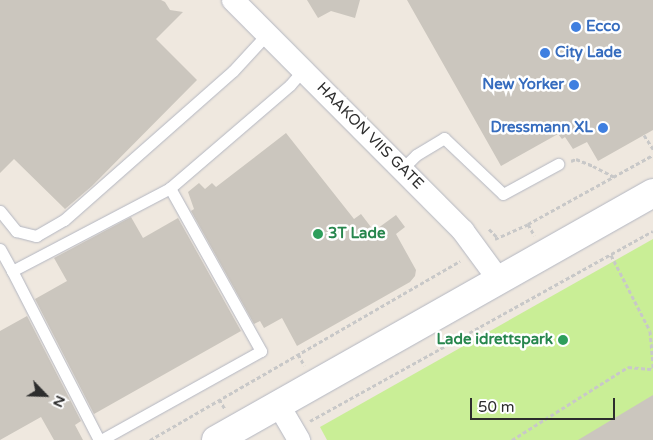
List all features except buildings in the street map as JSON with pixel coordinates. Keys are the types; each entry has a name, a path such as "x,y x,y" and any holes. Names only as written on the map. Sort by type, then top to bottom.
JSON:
{"main road":[{"path":"216,440 653,193"}],"street":[{"name":"HAAKON VIIS GATE","path":"233,0 403,168 478,249 499,280"},
{"path":"278,404 304,431"}],"lane":[{"path":"0,211 16,231 36,236 64,220 233,71 267,34"},
{"path":"12,271 170,188 290,85 304,69"},
{"path":"403,168 416,155 444,138 503,194 558,164"},
{"path":"0,249 100,440 261,351 170,188"}],"path":[{"path":"644,135 653,149"},
{"path":"150,440 478,249 528,224 653,155"},
{"path":"558,164 576,159 615,177"},
{"path":"528,224 536,238"},
{"path":"304,431 653,231"},
{"path":"512,440 628,367 653,369 650,331 611,255"},
{"path":"298,354 306,368"},
{"path":"219,399 226,412"}],"green space":[{"name":"Lade idrettspark","path":"653,239 653,440 327,440 320,427"}],"place":[{"name":"Ecco","path":"576,27"},
{"name":"City Lade","path":"545,53"},
{"name":"New Yorker","path":"574,85"},
{"name":"Dressmann XL","path":"603,128"},
{"name":"3T Lade","path":"318,234"},
{"name":"Lade idrettspark","path":"563,340"}]}
